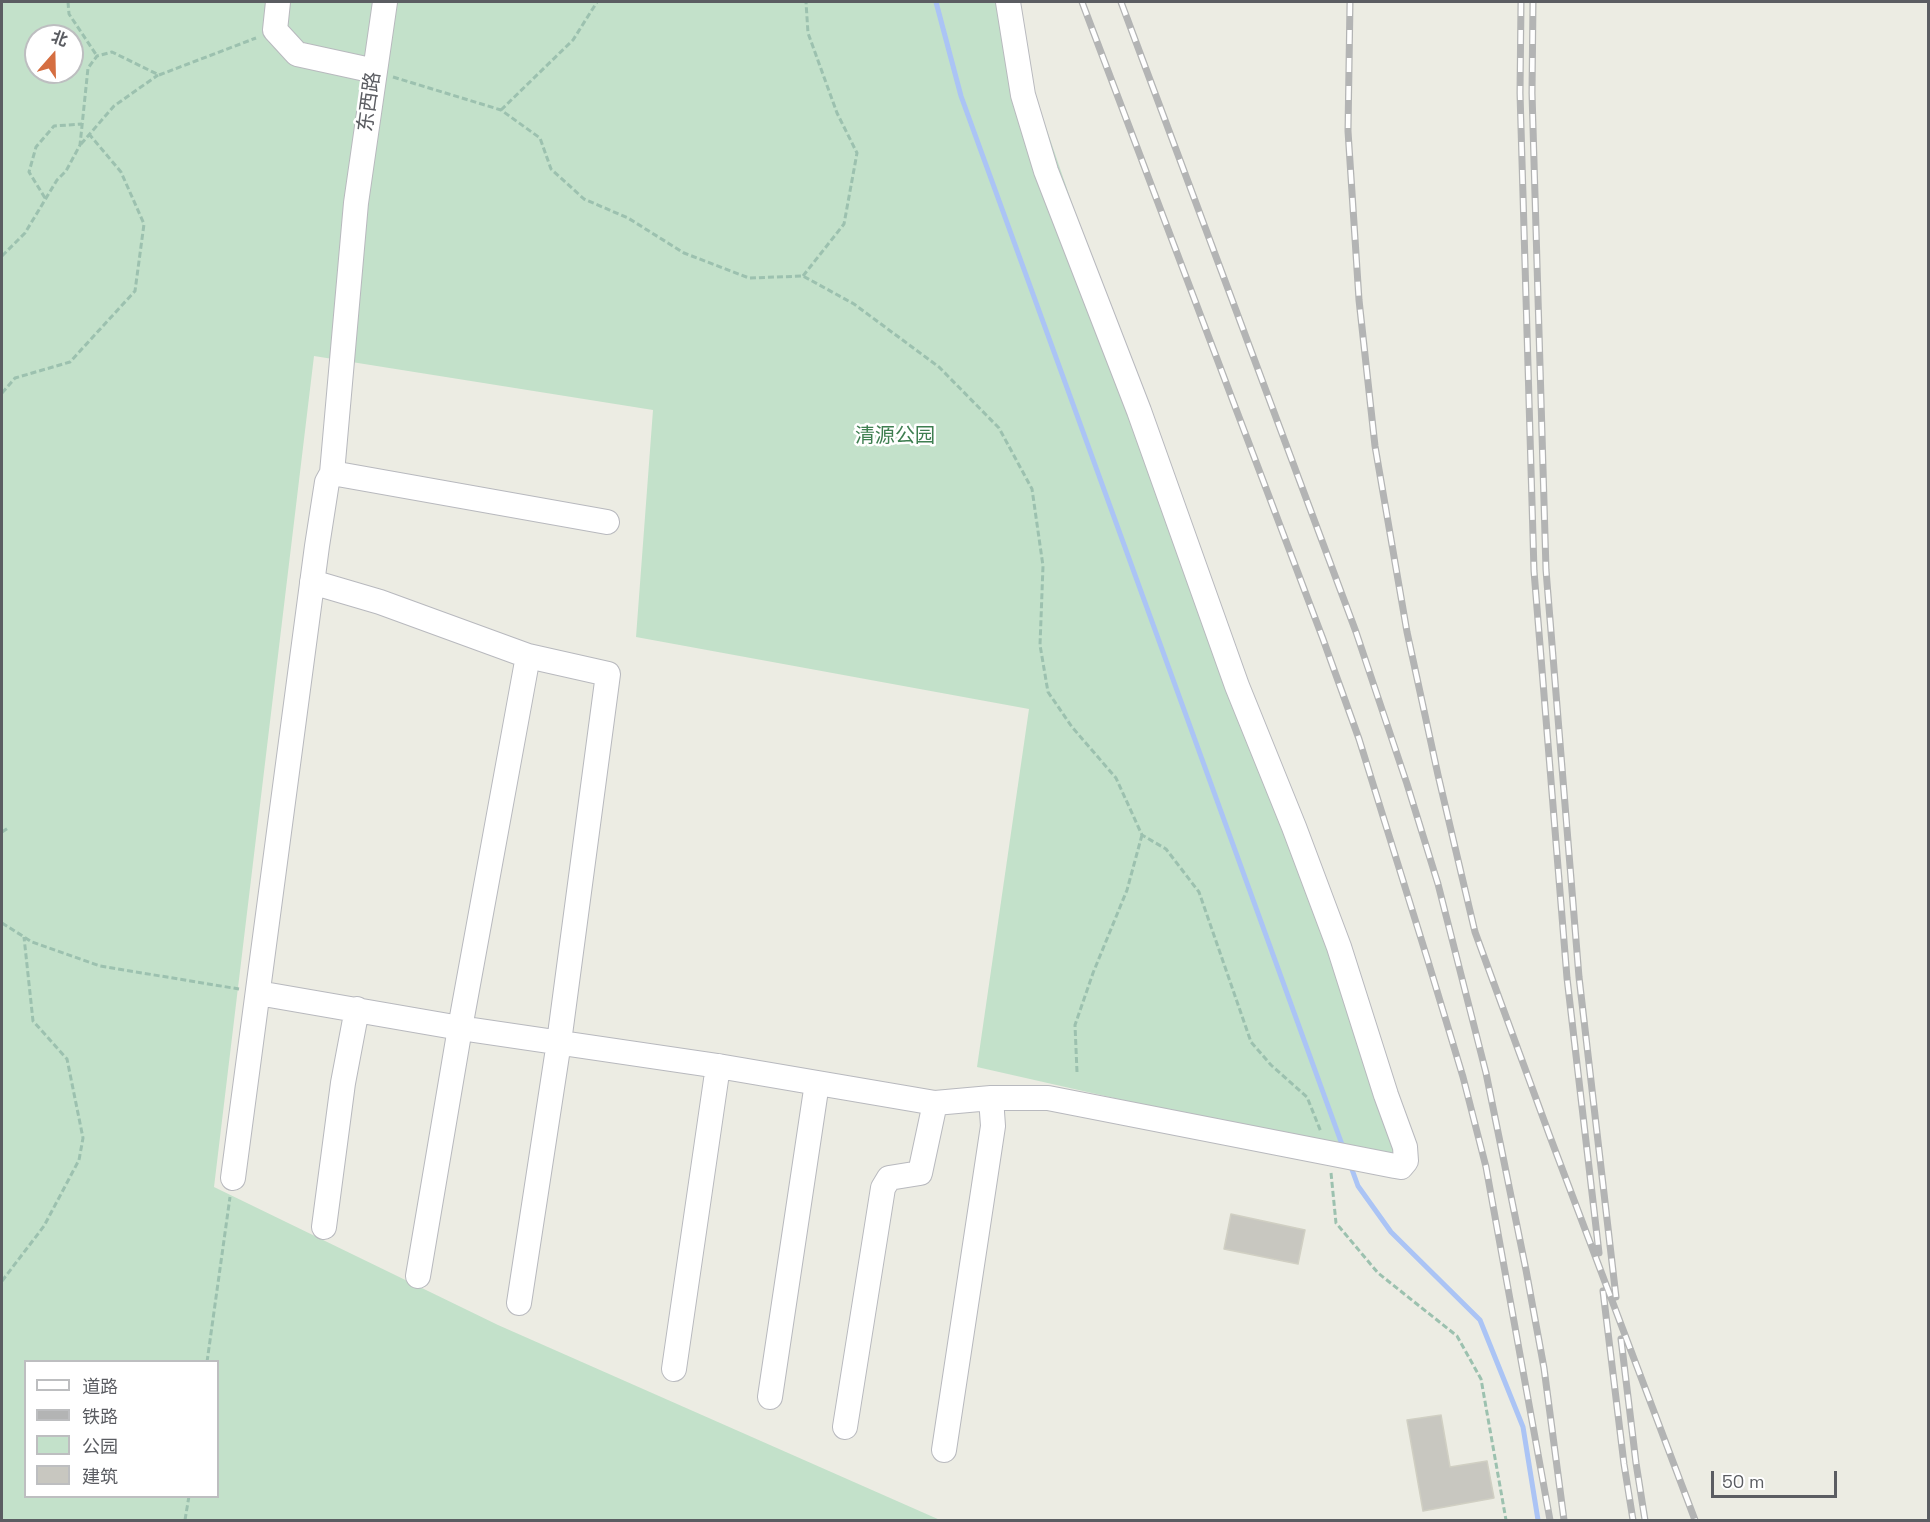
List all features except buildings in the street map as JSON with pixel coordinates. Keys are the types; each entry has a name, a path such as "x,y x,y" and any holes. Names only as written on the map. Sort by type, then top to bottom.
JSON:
{"street":[{"path":"278,2 275,30 297,54 375,71"},
{"name":"东西路","path":"233,1178 312,582 327,482 332,473 356,203 385,2"},
{"path":"258,993 460,1028 718,1066 935,1103 991,1098 1048,1098 1395,1166 1401,1167 1406,1161 1405,1147 1339,947 1238,686 1139,411 1046,171 1023,95 1008,2"},
{"path":"332,473 607,522"},
{"path":"312,582 380,602 528,656 608,674 559,1042 519,1303"},
{"path":"418,1276 460,1028 528,656"},
{"path":"324,1227 343,1083 357,1009"},
{"path":"674,1368 718,1066"},
{"path":"770,1397 817,1083"},
{"path":"944,1450 993,1126 991,1098"},
{"path":"845,1427 883,1188 889,1178 920,1173 935,1103"}],"path":[{"path":"68,2 69,14 97,56"},
{"path":"501,110 573,40 597,2"},
{"path":"803,276 844,224 856,153 837,113 808,33 806,2"},
{"path":"2,256 25,233 57,180 66,171 80,145 114,106 159,75 275,30"},
{"path":"80,145 88,68 97,56 112,52 159,75"},
{"path":"375,71 501,110 540,138 551,169 584,199 628,218 684,253 749,278 803,276 854,304 939,367 999,428 1032,489 1043,566 1040,645 1048,692 1072,728 1116,778 1142,835 1166,849 1199,892 1251,1042 1271,1065 1307,1097 1331,1152 1336,1223 1378,1273 1457,1336 1481,1379 1506,1521"},
{"path":"46,199 29,172 36,147 54,126 82,124"},
{"path":"2,393 15,378 70,362 135,291 144,224 122,171 89,135"},
{"path":"2,832 8,828"},
{"path":"1077,1072 1075,1025 1093,973 1127,890 1142,835"},
{"path":"2,924 32,942 100,966 258,993"},
{"path":"2,1281 44,1226 79,1160 83,1138 67,1059 33,1021 24,937"},
{"path":"207,1360 233,1178"},
{"path":"185,1521 189,1498"}],"green space":[{"name":"清源公园","path":"2,2 1003,2 1401,1163 977,1067 1029,709 636,637 653,410 314,356 214,1187 498,1325 940,1520 2,1520"}],"waterway":[{"path":"936,2 961,96 1344,1150"},
{"path":"1350,1164 1358,1186 1391,1232 1480,1320 1523,1427 1538,1520"}],"railway":[{"path":"1082,2 1323,639 1359,739 1428,961 1463,1077 1486,1167 1550,1520"},
{"path":"1121,2 1356,632 1438,884 1486,1073 1526,1270 1544,1368 1564,1520"},
{"path":"1350,2 1348,131 1359,300 1375,446 1407,632 1438,775 1475,932 1695,1520"},
{"path":"1521,2 1520,93 1534,571 1567,978 1599,1253"},
{"path":"1533,2 1532,93 1546,570 1579,977 1616,1297"},
{"path":"1603,1291 1633,1520"},
{"path":"1621,1339 1645,1520"}]}
